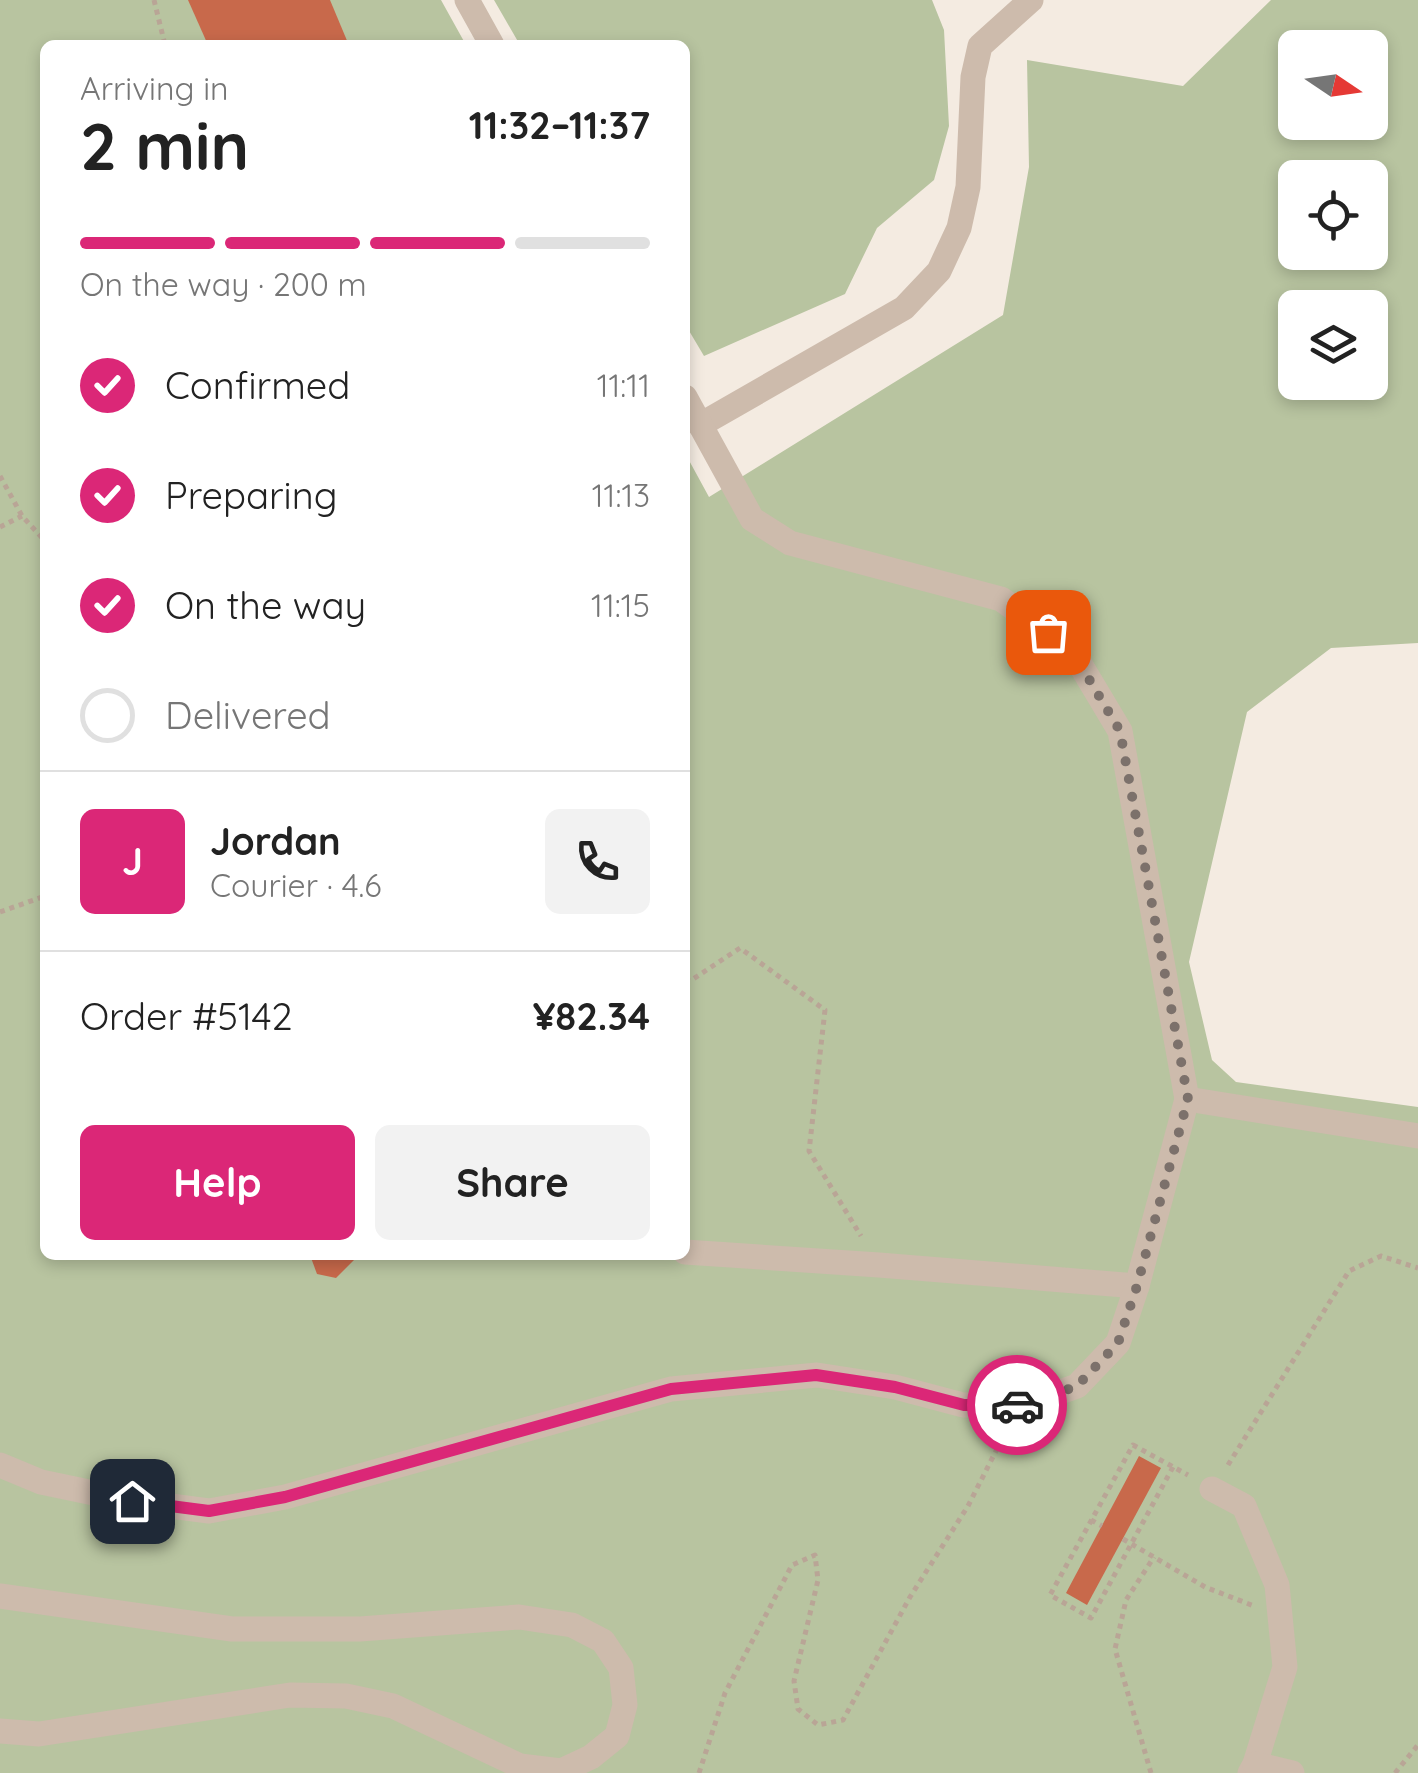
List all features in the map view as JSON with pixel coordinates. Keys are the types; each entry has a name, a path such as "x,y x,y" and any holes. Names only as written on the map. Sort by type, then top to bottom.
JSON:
{"street":[{"path":"467,0 489,40"},
{"path":"700,424 904,308 939,271 958,228 968,188 973,77 980,46 1032,0"},
{"path":"0,1465 41,1482 132,1501 209,1511 285,1497 671,1389 816,1375 895,1387 964,1405 1024,1405 1077,1386 1118,1343 1188,1099 1120,731 1071,649 1001,599 790,543 752,518 690,405"},
{"path":"1188,1099 1418,1136"},
{"path":"690,1252 1137,1286"},
{"path":"1212,1489 1244,1506 1277,1585 1285,1667 1253,1769 1292,1773"},
{"path":"0,1596 232,1630 360,1629 519,1616 572,1624 604,1641 621,1668 626,1705 617,1736 592,1756 561,1770 520,1766 394,1706 346,1696 290,1696 39,1734 0,1731"}],"path":[{"path":"154,0 164,40"},
{"path":"0,476 22,516 40,536"},
{"path":"0,527 22,516"},
{"path":"0,912 40,898"},
{"path":"690,982 740,948 825,1010 809,1150 879,1264"},
{"path":"1174,1467 1091,1618 1050,1595 1133,1445 1174,1467 1212,1489 1349,1271 1381,1256 1418,1268"},
{"path":"699,1773 725,1693 792,1565 815,1555 818,1580 794,1681 798,1709 818,1725 843,1720 910,1597 968,1506 1000,1443 1039,1432"},
{"path":"1091,1520 1102,1526"},
{"path":"1123,1538 1205,1587 1280,1616"},
{"path":"1152,1773 1114,1650 1126,1600 1154,1557"},
{"path":"1395,1773 1418,1745"}],"green space":[{"path":"0,0 441,0 463,40 40,40 40,1260 690,1260 690,462 709,497 1003,315 1029,167 1027,60 1183,86 1271,0 1418,0 1418,643 1331,648 1247,712 1189,962 1212,1060 1236,1082 1418,1107 1418,1773 0,1773"},
{"path":"494,0 932,0 944,30 949,126 934,180 877,228 845,294 704,356 690,332 690,40 517,40"}],"building":[{"path":"188,0 330,0 347,40 206,40"},
{"path":"312,1260 354,1260 336,1278 317,1274"},
{"path":"1139,1456 1161,1468 1087,1605 1066,1593"}],"way so far":[{"path":"1017,1405 1077,1386 1118,1343 1188,1099 1120,731 1071,649 1048,632"}],"route":[{"path":"132,1501 209,1511 285,1497 671,1389 816,1375 895,1387 964,1405 1017,1405"}]}
